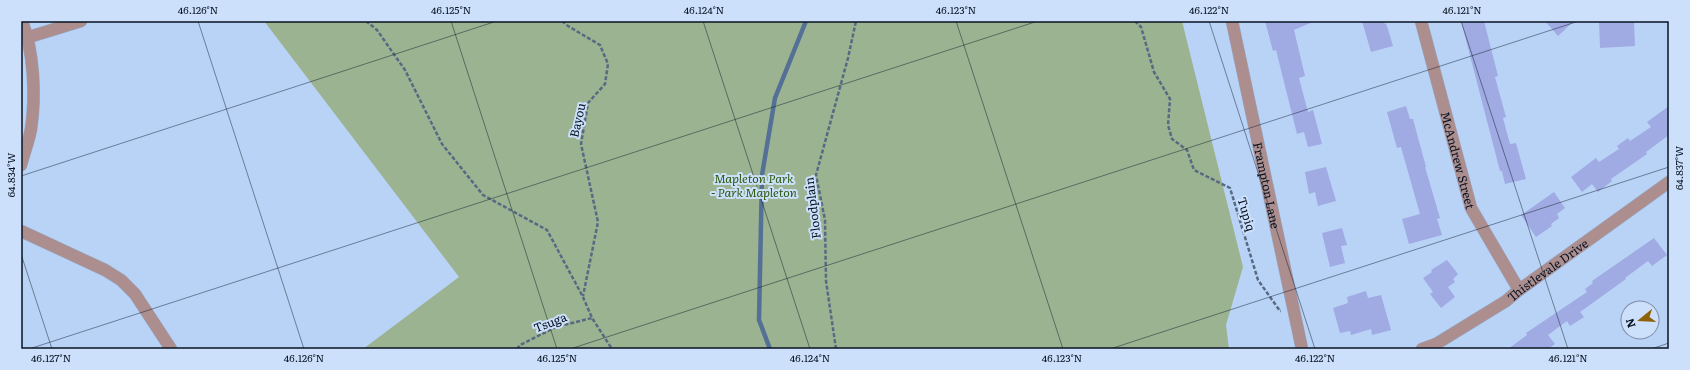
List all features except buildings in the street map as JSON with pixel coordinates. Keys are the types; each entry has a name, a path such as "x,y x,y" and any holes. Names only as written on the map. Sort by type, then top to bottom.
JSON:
{"street":[{"path":"21,165 30,129 33,98 29,37 22,21"},
{"path":"29,37 81,21"},
{"name":"Frampton Lane","path":"1232,21 1302,349"},
{"name":"McAndrew Street","path":"1422,21 1471,208 1518,290"},
{"name":"Thistlevale Drive","path":"1422,349 1436,344 1506,301 1518,290 1669,182"},
{"path":"21,231 105,270 121,280 136,294 171,349"}],"path":[{"path":"366,21 377,30 404,70 442,144 483,195 547,230 583,297 592,318 612,349"},
{"name":"Bayou","path":"562,21 600,45 608,64 605,84 588,103 581,144 598,222 583,297"},
{"name":"Floodplain","path":"836,349 826,281 825,220 816,175 848,58 856,21"},
{"name":"Tupiq","path":"1135,21 1141,27 1154,72 1170,99 1168,125 1172,139 1188,150 1194,170 1230,188 1258,280 1280,311 1293,309"},
{"name":"Tsuga","path":"516,349 520,345 556,327 592,318"}],"green space":[{"name":"Mapleton Park - Park Mapleton","path":"264,21 1182,21 1243,267 1226,325 1229,349 363,349 459,277"}],"waterway":[{"path":"770,349 759,320 762,175 775,98 806,21"}]}
